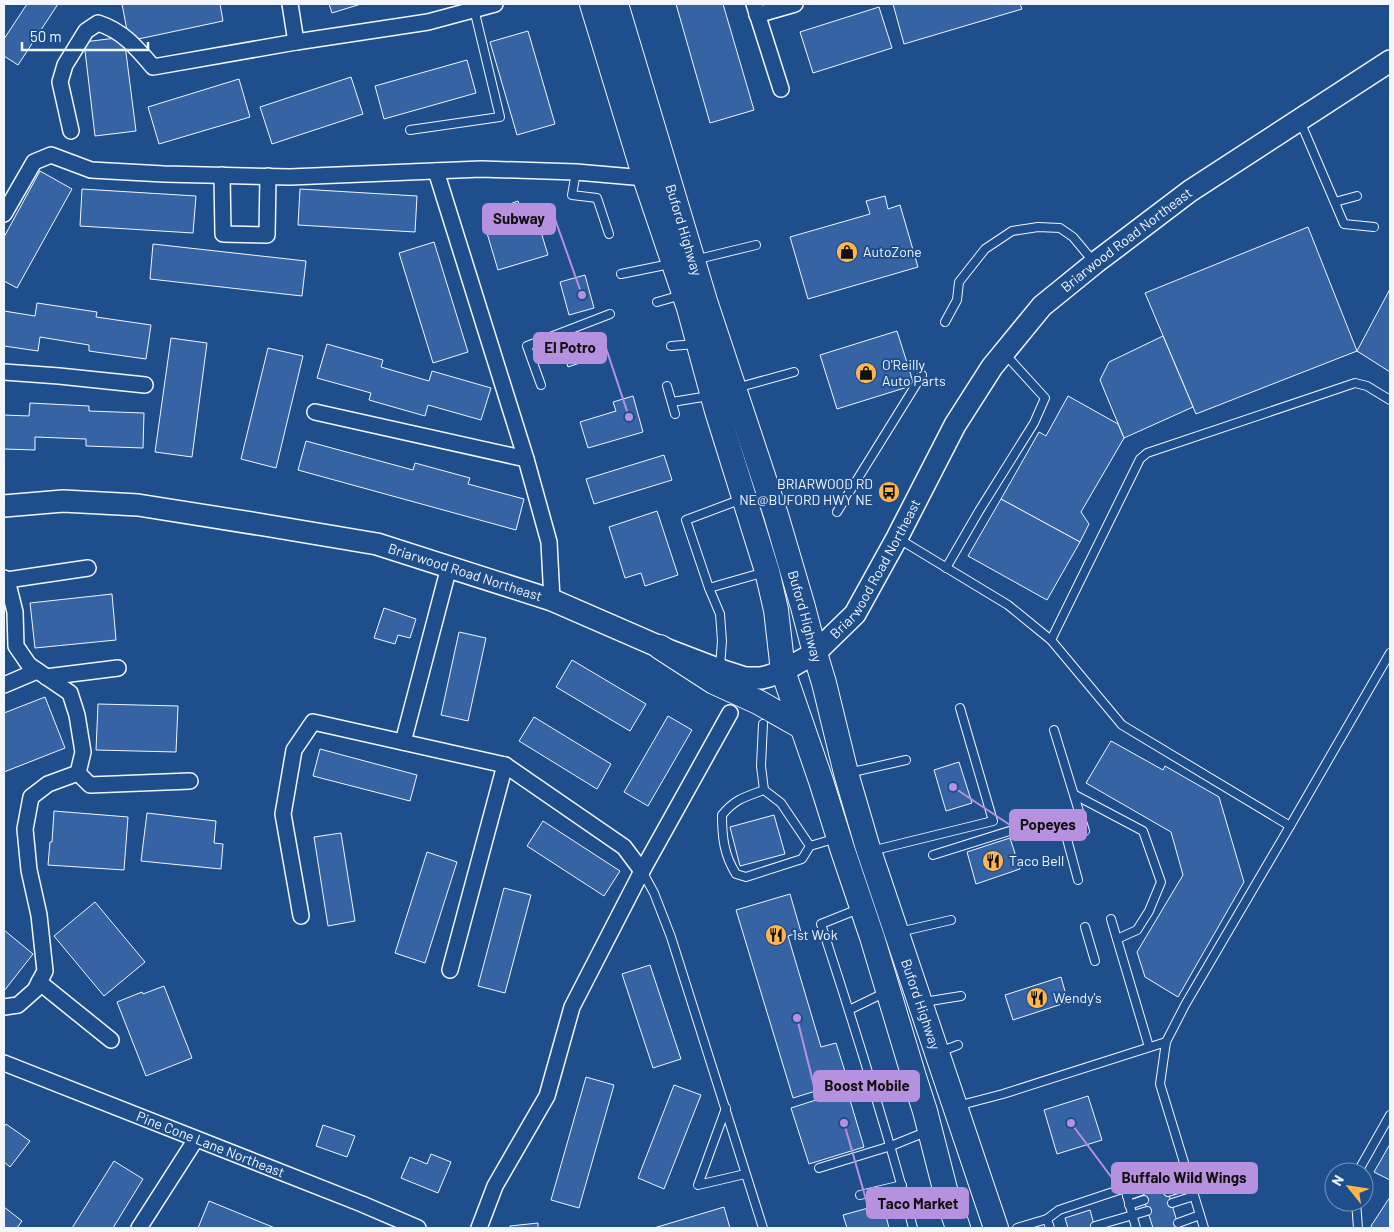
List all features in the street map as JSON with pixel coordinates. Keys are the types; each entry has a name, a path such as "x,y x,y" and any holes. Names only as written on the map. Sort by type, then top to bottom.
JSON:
{"main road":[{"name":"Buford Highway","path":"592,4 645,178 684,261 684,294 698,344 723,392 776,515 869,851 920,1002 948,1049 955,1107 996,1228"},
{"name":"Buford Highway","path":"616,4 684,261 723,392 744,499 767,571 776,610 783,672 862,907 958,1228"},
{"path":"660,647 714,682 758,702 802,726"}],"street":[{"path":"290,4 296,42"},
{"path":"71,131 60,82 65,65 76,45 86,31 98,23 111,27 125,37 154,67 296,42 428,22 494,4"},
{"path":"781,89 756,9 795,4"},
{"name":"Briarwood Road Northeast","path":"4,506 63,501 138,505 377,544 552,600 660,647 745,678 761,678 783,672 815,653 855,614 897,538 955,425 992,366 1042,306 1190,191 1390,61"},
{"path":"4,214 34,162 51,156 91,170 164,174 290,177 481,169 576,172 645,178"},
{"path":"436,171 526,459 549,542 552,600"},
{"path":"222,175 223,234 267,235 268,176"},
{"path":"4,372 145,385"},
{"path":"315,412 526,459"},
{"path":"78,773 83,752 77,715 70,693 29,665 16,646 15,612 5,579 88,568"},
{"path":"403,742 450,568"},
{"path":"4,685 41,674 118,668"},
{"path":"479,1228 495,1186 547,1096 572,1007 642,871 730,713"},
{"path":"301,916 283,814 294,750 313,722 505,765 624,847 642,871"},
{"path":"450,970 505,765"},
{"path":"78,773 90,785 190,780"},
{"path":"4,1007 18,1005 35,990 45,971 39,915 29,870 26,829 31,797 48,784 78,773"},
{"path":"39,982 111,1040"},
{"name":"Pine Cone Lane Northeast","path":"4,1063 362,1204 418,1228"},
{"path":"139,1228 196,1139"}],"lane":[{"path":"410,130 500,117 474,9"},
{"path":"1300,119 1344,224 1374,226"},
{"path":"576,172 572,195 597,198 609,234"},
{"path":"1335,202 1357,196"},
{"path":"945,322 956,300 959,282 985,250 1012,231 1038,227 1060,228 1073,237 1095,263"},
{"path":"621,274 756,245"},
{"path":"657,302 684,294"},
{"path":"541,385 526,346 610,314"},
{"path":"670,346 698,344"},
{"path":"946,568 1034,423 1045,398 1004,353"},
{"path":"672,402 723,392 794,372"},
{"path":"837,512 922,375"},
{"path":"1051,640 1140,459 1147,453 1355,383 1367,386 1390,400"},
{"path":"667,386 675,414"},
{"path":"720,670 722,641 720,614 709,588 686,520 744,499"},
{"path":"897,538 1008,605 1051,640 1122,725 1290,826"},
{"path":"709,588 767,571"},
{"path":"1202,1228 1200,1215 1160,1084 1166,1042 1185,1005 1390,653"},
{"path":"869,851 993,821 960,708"},
{"path":"763,724 761,766 764,790 781,804 810,846"},
{"path":"1054,730 1086,830"},
{"path":"846,773 906,760"},
{"path":"764,790 731,804 722,815 722,838 731,866 736,874 746,877 802,859 810,846 839,837"},
{"path":"1075,795 1143,831 1161,882 1149,911 1137,930 1117,938"},
{"path":"933,855 1050,818 1060,824 1067,839 1078,880"},
{"path":"642,871 654,893 671,937 763,1228"},
{"path":"862,907 822,924 875,1090 913,1228"},
{"path":"1111,919 1149,1047"},
{"path":"897,932 951,920"},
{"path":"1086,927 1095,961"},
{"path":"850,1010 888,992"},
{"path":"920,1002 961,996"},
{"path":"955,1107 1003,1094 1166,1042"},
{"path":"875,1090 914,1077"},
{"path":"726,1108 698,1185 745,1174"},
{"path":"1363,1162 1390,1116"},
{"path":"820,1168 891,1146 930,1130"},
{"path":"1165,1183 1188,1175"},
{"path":"860,1196 902,1185"},
{"path":"1168,1192 1191,1185"},
{"path":"1017,1228 1047,1219 1059,1210 1125,1188 1136,1228"},
{"path":"1127,1196 1141,1191"},
{"path":"907,1206 946,1193"},
{"path":"1172,1203 1194,1196"},
{"path":"1129,1205 1144,1200"},
{"path":"1095,1226 1147,1211"},
{"path":"1357,1212 1358,1228"},
{"path":"1178,1223 1200,1215"},
{"path":"1047,1219 1050,1228"}],"building":[{"path":"27,4 58,4 18,65 4,56 4,39"},
{"path":"122,4 220,4 223,21 129,41"},
{"path":"329,4 361,4 332,13"},
{"path":"676,4 723,4 754,110 710,123"},
{"path":"893,4 1020,4 1022,9 904,44"},
{"path":"879,7 892,48 813,73 800,32"},
{"path":"528,31 555,124 517,135 490,42"},
{"path":"124,37 136,131 95,136 84,42"},
{"path":"467,60 476,93 384,119 375,86"},
{"path":"351,77 363,114 272,144 260,107"},
{"path":"239,79 250,117 159,144 148,107"},
{"path":"40,171 72,189 17,288 4,281 4,237"},
{"path":"82,189 196,196 193,233 80,226"},
{"path":"300,189 417,196 415,232 298,225"},
{"path":"885,196 888,209 900,205 918,267 808,299 790,237 870,214 866,201"},
{"path":"518,201 522,213 534,209 548,255 498,270 484,223 510,215 507,205"},
{"path":"1308,227 1357,351 1196,414 1145,293"},
{"path":"434,242 468,352 433,363 399,253"},
{"path":"153,244 306,261 302,296 150,279"},
{"path":"585,275 594,308 569,315 560,282"},
{"path":"1390,289 1390,372 1357,351"},
{"path":"37,303 97,312 96,317 151,325 146,359 89,351 89,345 40,337 38,351 4,346 4,311 35,316"},
{"path":"897,331 914,385 837,409 820,355"},
{"path":"601,335 607,354 568,367 562,348"},
{"path":"1163,336 1193,407 1124,438 1100,380 1109,362"},
{"path":"171,338 207,343 192,457 155,452"},
{"path":"327,344 383,360 381,367 429,381 432,371 491,388 481,420 428,405 425,416 369,400 371,393 317,378"},
{"path":"268,348 303,356 276,468 241,459"},
{"path":"633,396 643,432 588,448 580,422 616,411 613,402"},
{"path":"1068,396 1118,424 1124,438 1081,512 1089,524 1080,542 1001,499 1039,432 1046,436"},
{"path":"30,403 89,406 89,411 144,413 143,448 86,446 86,439 35,437 35,450 4,449 4,415 29,416"},
{"path":"306,441 413,470 415,463 470,478 468,484 524,499 516,530 298,470"},
{"path":"664,455 672,480 594,504 586,479"},
{"path":"1001,499 1080,542 1047,600 968,556"},
{"path":"657,511 678,575 645,586 641,573 625,578 609,527"},
{"path":"112,594 116,640 35,648 30,603"},
{"path":"384,608 416,619 410,638 398,635 395,644 374,638"},
{"path":"459,632 486,638 468,721 441,715"},
{"path":"572,660 646,704 630,731 556,687"},
{"path":"45,697 65,748 4,772 4,713"},
{"path":"98,704 178,706 176,752 96,750"},
{"path":"668,716 692,730 648,806 624,792"},
{"path":"534,717 611,764 597,789 519,741"},
{"path":"1111,741 1163,770 1165,766 1219,797 1244,882 1178,997 1145,977 1137,952 1183,875 1171,832 1086,783"},
{"path":"320,749 417,775 410,801 313,776"},
{"path":"959,762 972,803 946,811 934,770"},
{"path":"54,811 128,817 124,870 48,865"},
{"path":"147,813 216,821 214,843 223,844 221,869 141,861"},
{"path":"774,815 785,854 740,866 730,827"},
{"path":"543,821 620,871 604,896 527,846"},
{"path":"341,833 355,921 328,926 314,837"},
{"name":"Taco Bell","path":"1010,838 1020,869 976,884 967,852"},
{"path":"427,852 457,862 425,963 395,953"},
{"path":"504,888 531,895 505,993 478,986"},
{"path":"790,894 801,932 788,936 821,1047 836,1043 848,1081 793,1098 736,910"},
{"path":"95,902 145,962 104,996 54,936"},
{"path":"4,930 33,954 4,991"},
{"path":"650,965 681,1059 653,1068 622,974"},
{"path":"1061,977 1068,1002 1013,1020 1005,995"},
{"path":"164,986 192,1058 146,1076 117,1002"},
{"path":"586,1077 614,1085 579,1208 551,1200"},
{"path":"674,1085 701,1095 664,1189 638,1178"},
{"path":"847,1090 864,1147 809,1164 791,1108"},
{"path":"1088,1096 1102,1140 1057,1154 1044,1110"},
{"path":"6,1124 30,1141 10,1167 4,1162 4,1127"},
{"path":"323,1125 355,1136 347,1157 316,1146"},
{"path":"1390,1144 1390,1180 1374,1172"},
{"path":"431,1154 451,1162 438,1193 401,1178 410,1157 427,1164"},
{"path":"114,1161 143,1179 113,1228 72,1228"},
{"path":"1162,1173 1179,1228 1153,1228 1138,1181"},
{"path":"1390,1197 1390,1228 1372,1228 1371,1226"},
{"path":"209,1201 275,1228 198,1228"},
{"path":"883,1204 889,1228 847,1228 843,1215"},
{"path":"4,1207 22,1221 17,1228 4,1228"},
{"path":"724,1207 730,1228 654,1228"},
{"path":"1090,1210 1095,1228 1068,1228 1065,1218"},
{"path":"538,1223 538,1228 510,1228 510,1226"}],"place":[{"name":"AutoZone","path":"847,252"},
{"name":"Subway","path":"582,295"},
{"name":"O'Reilly Auto Parts","path":"866,373"},
{"name":"El Potro","path":"629,417"},
{"name":"BRIARWOOD RD NE@BUFORD HWY NE","path":"889,492"},
{"name":"Popeyes","path":"953,787"},
{"name":"Taco Bell","path":"993,861"},
{"name":"1st Wok","path":"776,935"},
{"name":"Wendy's","path":"1037,998"},
{"name":"Boost Mobile","path":"797,1018"},
{"name":"Taco Market","path":"844,1123"},
{"name":"Buffalo Wild Wings","path":"1071,1123"}]}
